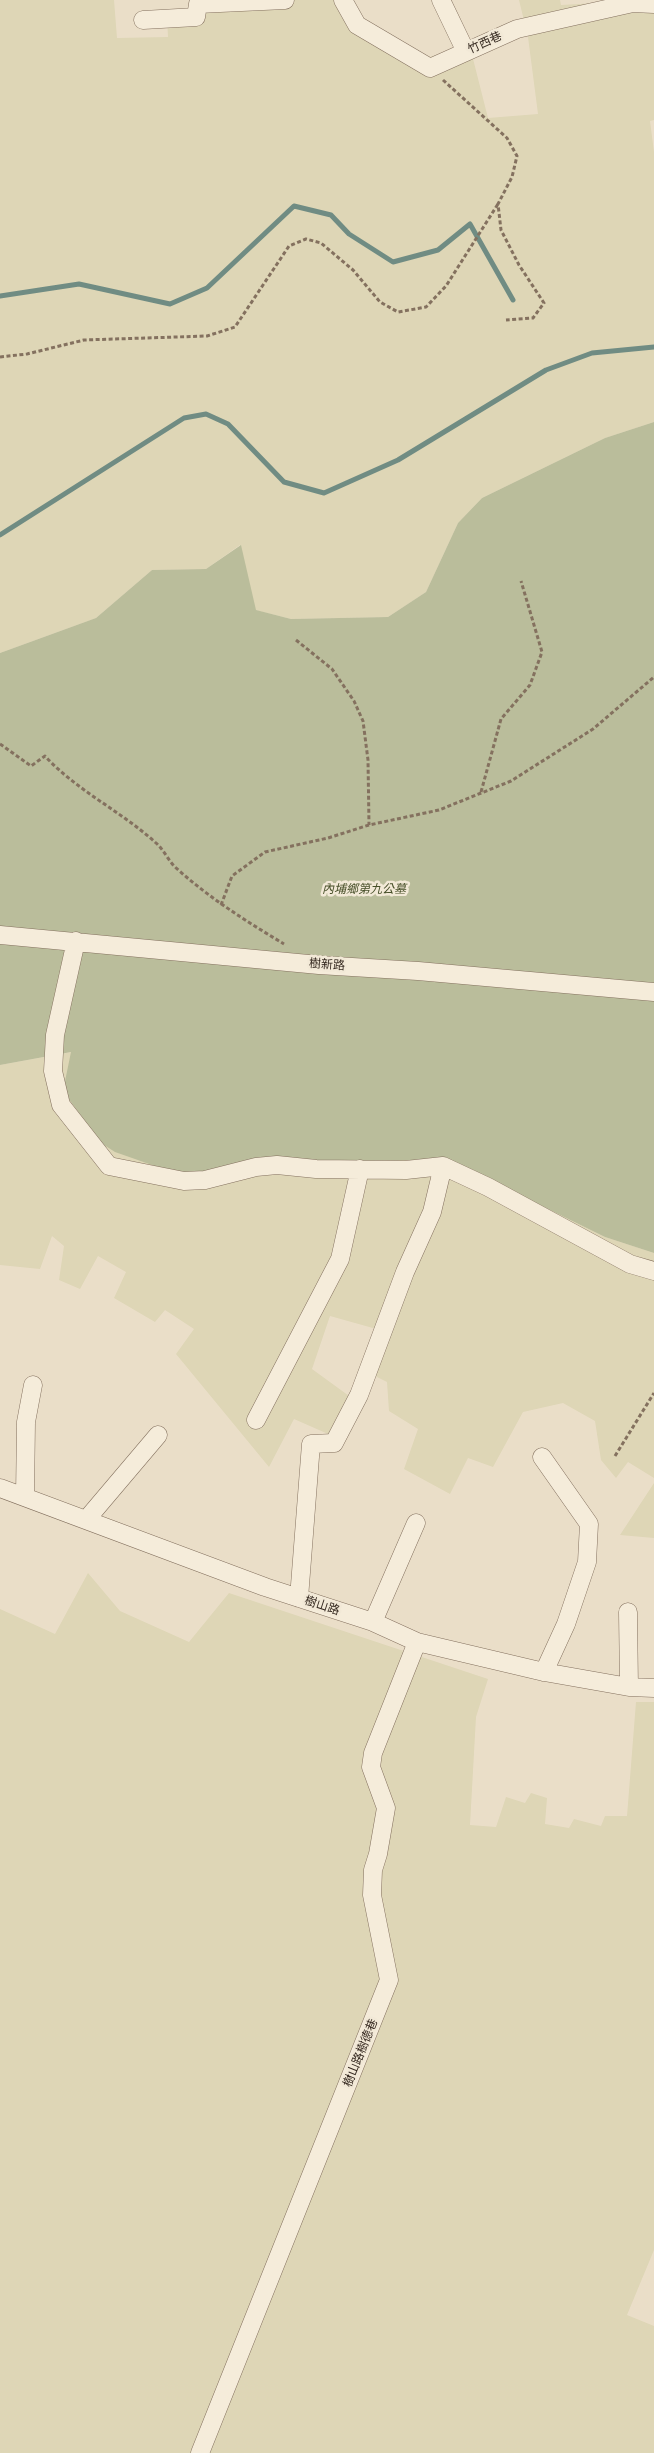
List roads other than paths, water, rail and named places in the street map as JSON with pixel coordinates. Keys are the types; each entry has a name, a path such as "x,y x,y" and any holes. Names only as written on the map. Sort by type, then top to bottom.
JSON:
{"street":[{"path":"143,20 196,17 198,4 285,0"},
{"name":"竹西巷","path":"343,0 357,24 430,68 517,29 632,3 654,4"},
{"path":"441,0 466,52"},
{"name":"樹新路","path":"0,934 319,965 418,971 654,992"},
{"path":"76,941 55,1035 53,1071 61,1104 109,1166 184,1182 206,1180 256,1167 277,1165 316,1169 406,1170 443,1166 488,1187 630,1264 654,1270"},
{"path":"299,1598 311,1444 334,1443 359,1395 405,1272 432,1212 443,1166"},
{"path":"256,1420 340,1259 360,1169"},
{"path":"25,1497 26,1422 33,1385"},
{"path":"86,1520 158,1436"},
{"path":"542,1457 589,1524 587,1562 566,1624 544,1672"},
{"name":"樹山路","path":"0,1488 299,1598 373,1622 417,1642 544,1672 629,1687 654,1688"},
{"path":"373,1622 416,1522"},
{"path":"628,1612 629,1687"},
{"name":"樹山路樹德巷","path":"200,2453 389,1980 372,1895 373,1870 382,1837 386,1808 371,1767 372,1753 417,1642"}],"waterway":[{"path":"0,296 79,284 170,304 207,288 294,206 331,215 349,234 393,262 438,250 470,224 513,300"},
{"path":"0,535 184,418 206,414 228,424 284,482 324,493 398,460 546,370 592,353 654,347"}],"park label":[{"name":"內埔鄉第九公墓","path":"364,890"}]}
